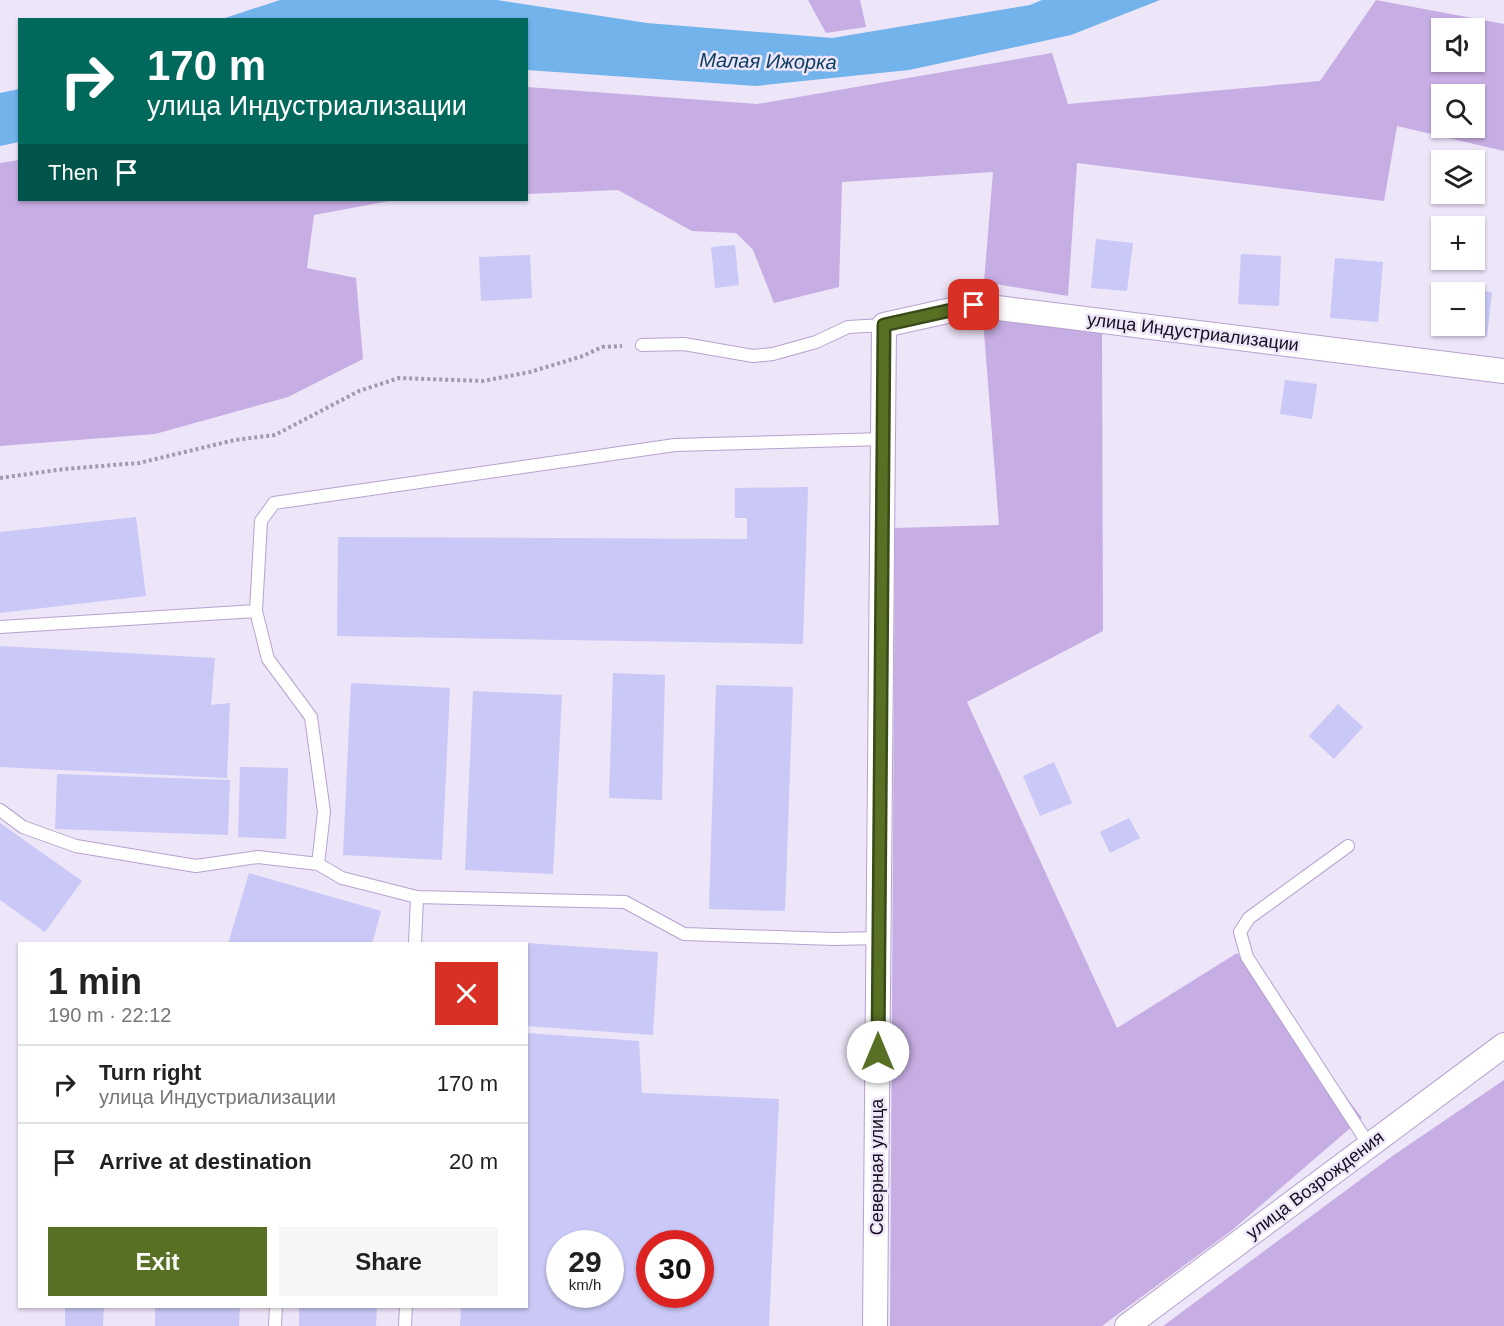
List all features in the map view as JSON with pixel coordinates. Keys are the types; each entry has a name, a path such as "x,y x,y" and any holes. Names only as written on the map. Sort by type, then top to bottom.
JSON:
{"street":[{"name":"улица Индустриализации","path":"884,325 974,305 1504,371"},
{"name":"Северная улица","path":"875,1326 884,325"},
{"name":"улица Возрождения","path":"1127,1326 1504,1045"}],"lane":[{"path":"642,345 684,344 753,356 773,354 816,342 848,327 884,325"},
{"path":"318,864 324,812 311,717 268,659 256,611 261,521 274,502 675,445 883,439"},
{"path":"0,627 256,611"},
{"path":"0,810 23,827 76,846 196,866 258,857 318,864 342,878 417,897 626,902 684,934 834,939 879,938"},
{"path":"1348,846 1249,918 1240,932 1247,957 1369,1145"},
{"path":"415,942 417,897"},
{"path":"275,1326 276,1308"},
{"path":"405,1326 406,1308"}],"path":[{"path":"0,478 64,469 139,463 234,440 274,435 359,390 399,378 483,381 530,372 583,356 602,347 642,345"}],"shaded area":[{"path":"808,0 860,0 866,27 826,33"},
{"path":"1376,0 1472,18 1431,18 1431,72 1485,72 1485,20 1504,24 1504,151 1448,138 1485,138 1485,84 1431,84 1431,134 1397,126 1384,201 1077,163 1068,296 984,282 993,172 842,182 839,287 774,303 753,250 736,233 692,231 618,190 528,194 528,87 757,104 1052,53 1068,104 1320,81"},
{"path":"18,160 18,201 390,201 314,215 307,268 356,278 363,359 288,397 155,434 0,446 0,163"},
{"path":"983,319 1102,333 1103,631 967,702 1117,1028 1237,953 1362,1118 1231,1231 1102,1326 890,1326 895,528 999,525"},
{"path":"1504,1080 1504,1326 1163,1326 1391,1157"}],"water":[{"name":"Малая Ижорка","path":"280,0 497,0 647,23 832,38 1030,5 1042,0 1160,0 1071,35 909,70 756,86 528,70 528,18 225,18"},
{"path":"18,89 18,142 0,146 0,93"}],"building":[{"path":"1096,239 1133,243 1127,291 1091,288"},
{"path":"735,245 739,285 715,288 711,247"},
{"path":"1241,254 1281,256 1279,306 1238,304"},
{"path":"530,255 532,298 481,301 479,257"},
{"path":"1335,258 1383,262 1378,322 1330,318"},
{"path":"1485,291 1492,292 1487,337 1477,336 1485,336"},
{"path":"1285,380 1317,384 1312,419 1280,414"},
{"path":"808,487 803,644 337,636 338,537 747,539 747,518 735,518 735,488"},
{"path":"136,517 146,596 0,613 0,532"},
{"path":"0,646 215,658 211,705 230,703 227,778 0,767"},
{"path":"613,673 665,675 662,800 609,798"},
{"path":"351,683 450,688 442,860 343,855"},
{"path":"716,685 793,687 785,911 709,909"},
{"path":"473,691 562,695 553,874 465,870"},
{"path":"1338,704 1363,727 1334,759 1309,736"},
{"path":"1054,762 1072,803 1040,816 1023,776"},
{"path":"240,767 288,768 286,839 238,837"},
{"path":"57,774 230,780 228,835 55,829"},
{"path":"1129,818 1140,838 1110,853 1100,832"},
{"path":"0,823 82,881 45,932 0,900"},
{"path":"249,873 381,911 373,942 229,942"},
{"path":"528,943 658,952 653,1035 528,1026"},
{"path":"528,1033 639,1041 642,1093 779,1099 769,1326 460,1326 461,1308 528,1308"},
{"path":"65,1308 104,1308 103,1326 65,1326"},
{"path":"155,1308 240,1308 239,1326 155,1326"},
{"path":"299,1308 377,1308 376,1326 299,1326"}],"route":[{"path":"878,1052 884,325 974,305"}]}
